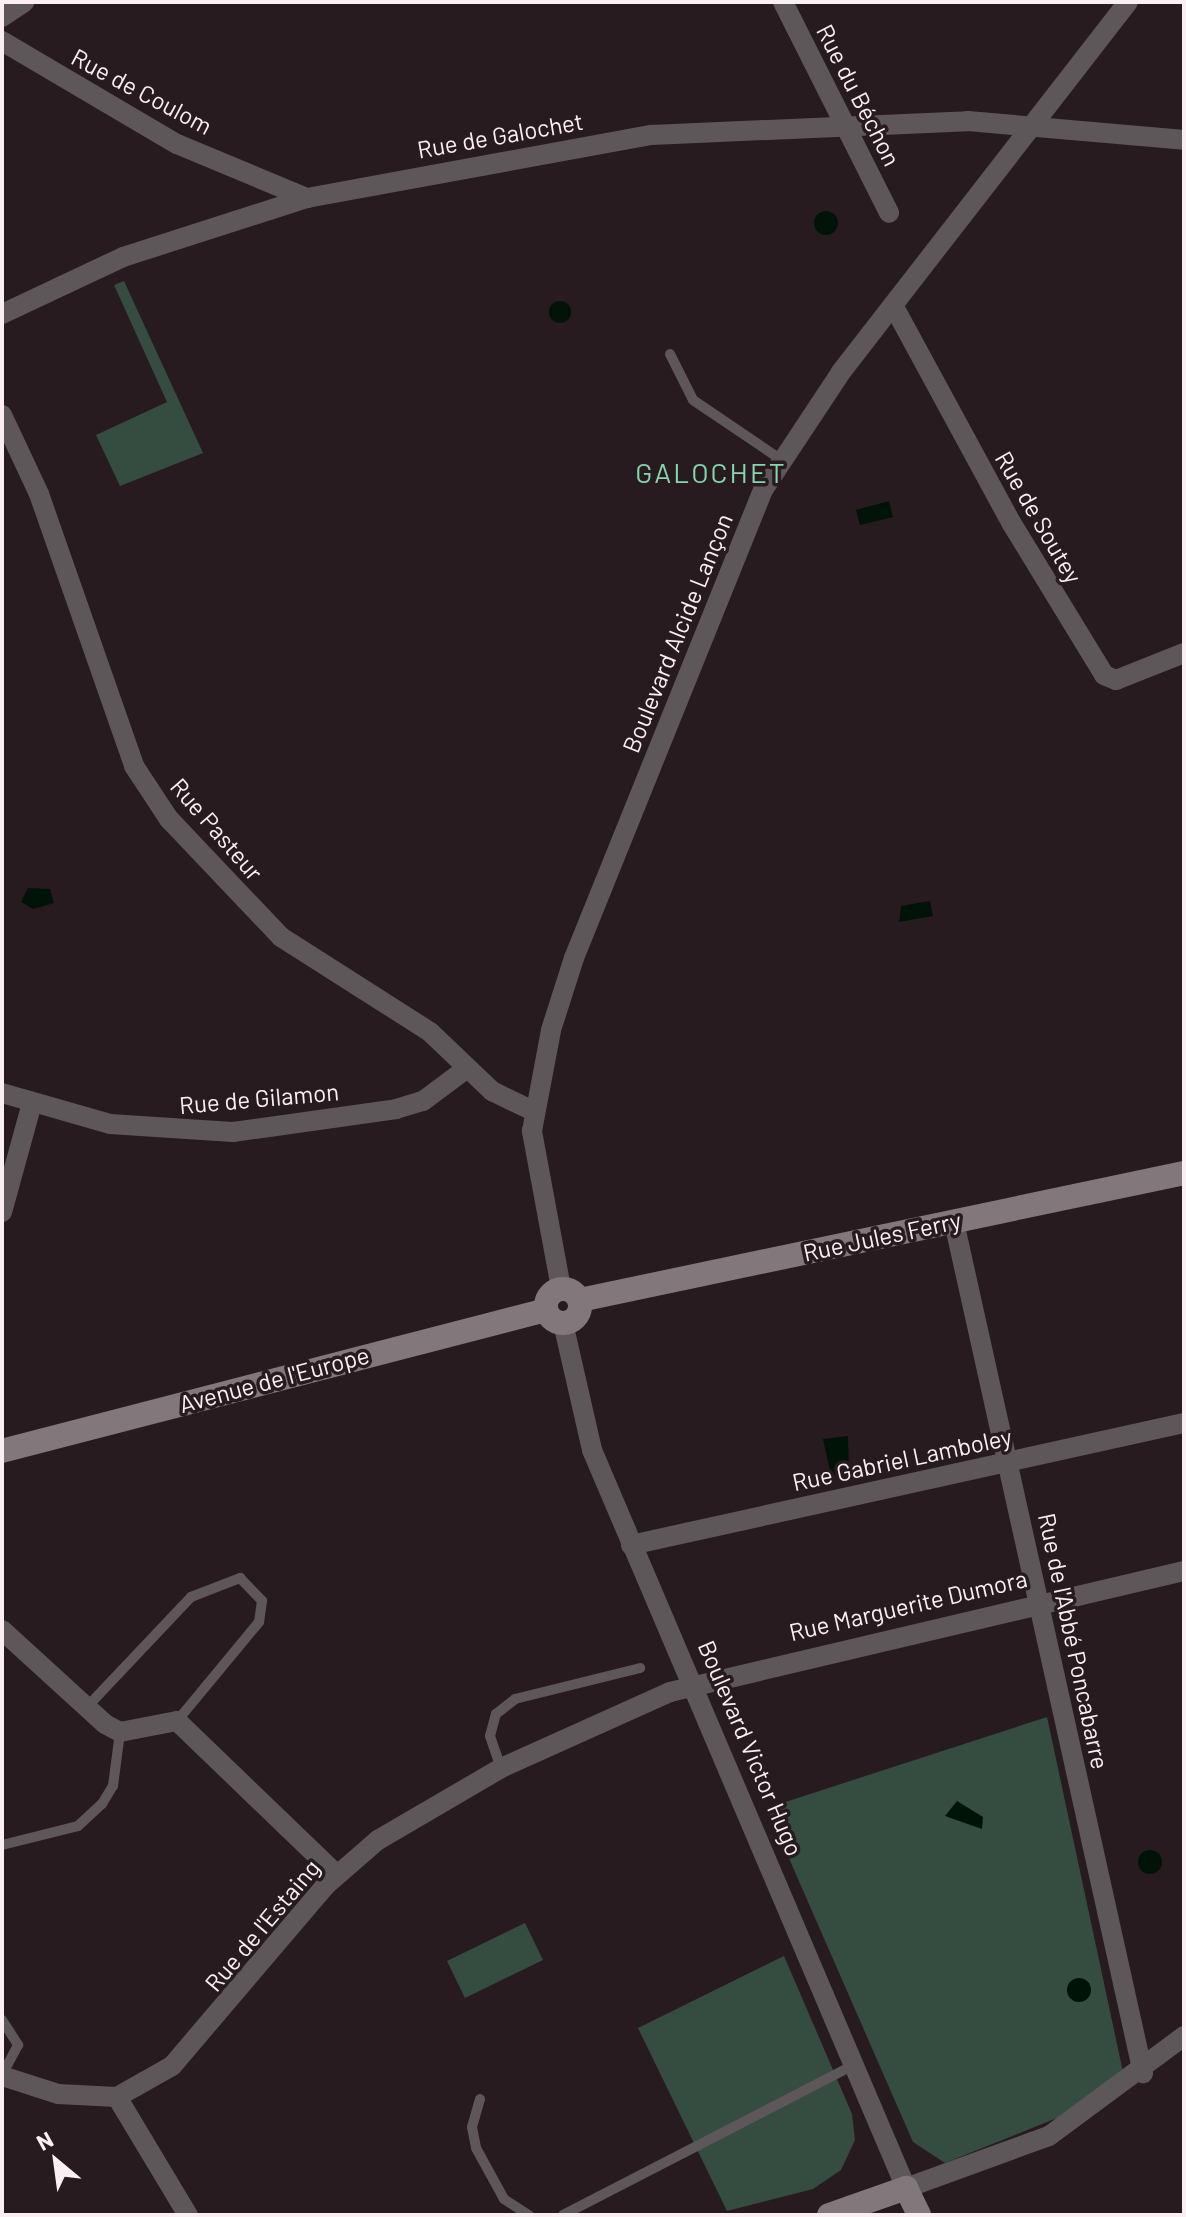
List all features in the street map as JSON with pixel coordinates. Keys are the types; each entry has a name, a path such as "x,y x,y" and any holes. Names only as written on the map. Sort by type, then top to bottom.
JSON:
{"street":[{"path":"2,17 24,2"},
{"name":"Rue du Béchon","path":"783,2 889,213"},
{"name":"Boulevard Alcide Lançon","path":"570,1294 531,1110 574,958 780,459 893,305 1128,2"},
{"name":"Rue de Coulom","path":"2,41 177,144 307,198"},
{"name":"Rue de Galochet","path":"2,314 123,257 307,198 651,135 844,122 1030,126 1184,140"},
{"name":"Rue de Soutey","path":"893,305 1012,524 1104,675 1116,680 1184,653"},
{"name":"Rue Pasteur","path":"2,415 39,494 119,730 149,793 281,937 430,1032 492,1091 531,1110"},
{"name":"Rue de Gilamon","path":"2,1093 110,1124 233,1132 396,1109 423,1101 466,1069"},
{"path":"2,1212 32,1103"},
{"name":"Rue Jules Ferry","path":"570,1294 954,1222 1184,1173"},
{"name":"Rue de l'Abbé Poncabarre","path":"954,1222 1143,2073"},
{"path":"555,1317 578,1316 570,1294"},
{"name":"Avenue de l'Europe","path":"2,1451 555,1317"},
{"name":"Boulevard Victor Hugo","path":"555,1317 592,1450 857,2063 906,2188"},
{"name":"Rue Gabriel Lamboley","path":"631,1545 1184,1423"},
{"name":"Rue Marguerite Dumora","path":"692,1685 1039,1601 1184,1571"},
{"path":"2,1630 86,1709 120,1732 177,1721 336,1874"},
{"name":"Rue de l'Estaing","path":"117,2097 172,2066 336,1874 378,1840 501,1768 692,1685"},
{"path":"829,2215 1049,2136 1143,2073 1184,2036"},
{"path":"2,2076 58,2094 117,2097 188,2215"},
{"path":"906,2188 919,2215"}],"lane":[{"path":"670,354 693,400 780,459"},
{"path":"86,1709 191,1597 240,1578 262,1601 259,1622 177,1721"},
{"path":"501,1768 490,1736 496,1714 515,1699 640,1668"},
{"path":"2,1845 78,1826 102,1804 113,1786 120,1732"},
{"path":"2,2020 18,2045 2,2076"},
{"path":"563,2215 857,2063"},
{"path":"480,2099 472,2127 476,2148 504,2199 529,2215"}],"shaded area":[{"path":"826,211 835,214 838,223 835,232 826,235 817,232 814,223 817,214"},
{"path":"124,281 203,453 120,486 96,435 167,402 114,285"},
{"path":"556,301 564,301 571,312 564,323 556,323 549,316 549,308"},
{"path":"889,501 893,517 860,525 856,510"},
{"path":"28,888 50,889 54,903 33,909 21,902"},
{"path":"930,901 933,916 899,922 901,906"},
{"path":"848,1436 849,1472 831,1476 823,1439"},
{"path":"1047,1717 1123,2072 1057,2118 945,2163 913,2142 767,1808"},
{"path":"957,1801 983,1817 982,1829 945,1816"},
{"path":"1150,1850 1159,1853 1162,1862 1159,1871 1150,1874 1141,1871 1138,1862 1141,1853"},
{"path":"525,1923 543,1960 465,1998 447,1961"},
{"path":"784,1956 852,2114 855,2140 841,2170 813,2189 727,2211 638,2028"},
{"path":"1079,1978 1088,1981 1091,1990 1088,1999 1079,2002 1070,1999 1067,1990 1070,1981"}],"district":[{"name":"GALOCHET","path":"711,472"}]}
